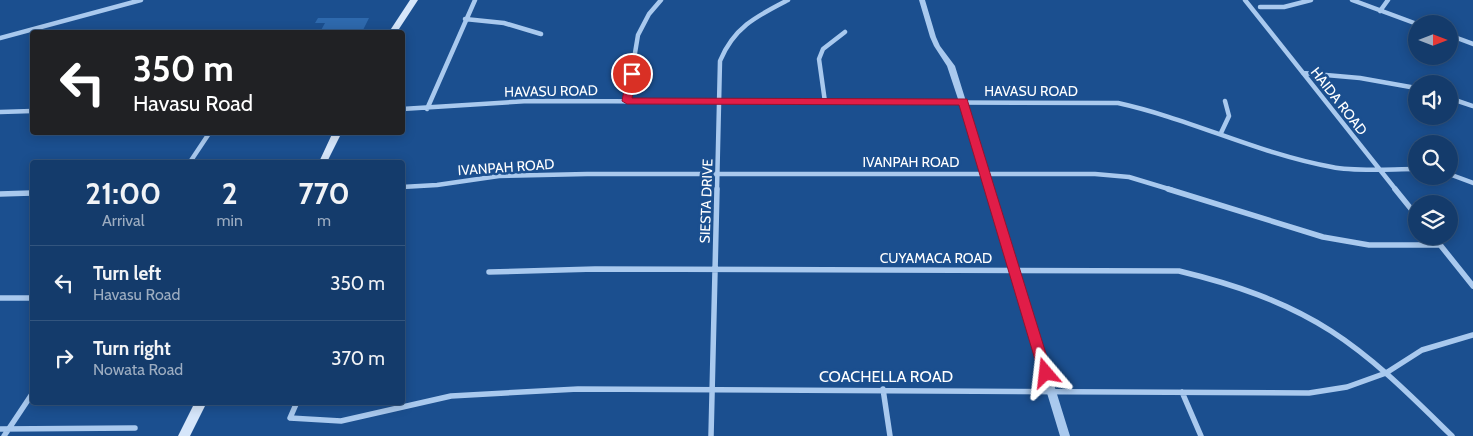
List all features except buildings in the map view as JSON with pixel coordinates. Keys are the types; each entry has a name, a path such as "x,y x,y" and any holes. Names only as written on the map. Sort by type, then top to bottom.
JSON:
{"main road":[{"path":"395,30 414,0"},
{"path":"324,160 336,135"},
{"path":"184,436 200,405"}],"street":[{"path":"31,30 141,0"},
{"path":"427,109 475,0"},
{"path":"627,101 638,35 649,14 661,0"},
{"name":"SIESTA DRIVE","path":"711,436 720,61 726,44 740,28 788,0"},
{"path":"922,0 933,37 951,66 963,102 1065,436"},
{"name":"HAIDA ROAD","path":"1245,0 1408,205"},
{"path":"1260,7 1284,6 1311,0"},
{"path":"1352,0 1408,21"},
{"path":"1380,11 1388,0"},
{"path":"465,19 497,20 522,25 541,34"},
{"path":"0,38 30,30"},
{"path":"825,102 819,59 823,49 845,32"},
{"path":"1458,38 1473,44"},
{"path":"1304,74 1338,74 1367,77 1408,86"},
{"name":"HAVASU ROAD","path":"405,109 528,101 1118,103 1151,110 1289,158 1335,168 1408,169"},
{"path":"1221,133 1229,116 1225,101"},
{"path":"1458,101 1473,106"},
{"path":"0,112 30,112"},
{"path":"191,160 208,135"},
{"name":"IVANPAH ROAD","path":"405,187 437,185 499,176 596,174 1095,174 1129,177 1322,237 1369,245 1408,245"},
{"path":"1458,177 1473,183"},
{"path":"0,194 30,193"},
{"path":"1440,245 1473,286"},
{"name":"CUYAMACA ROAD","path":"489,272 595,269 1179,271 1232,284 1270,299 1331,331 1386,373 1452,436"},
{"path":"0,298 30,298"},
{"name":"COACHELLA ROAD","path":"296,405 290,418 341,421 451,396 578,389 884,389 1310,393 1347,387 1386,373 1422,350 1473,335"},
{"path":"884,389 890,436"},
{"path":"1182,392 1200,436"},
{"path":"4,436 30,397"},
{"path":"0,429 135,428"}],"shaded area":[{"path":"318,18 369,18 363,30 321,30 325,23 315,23"}],"route":[{"path":"632,74 627,101 963,102 1046,373"}]}
